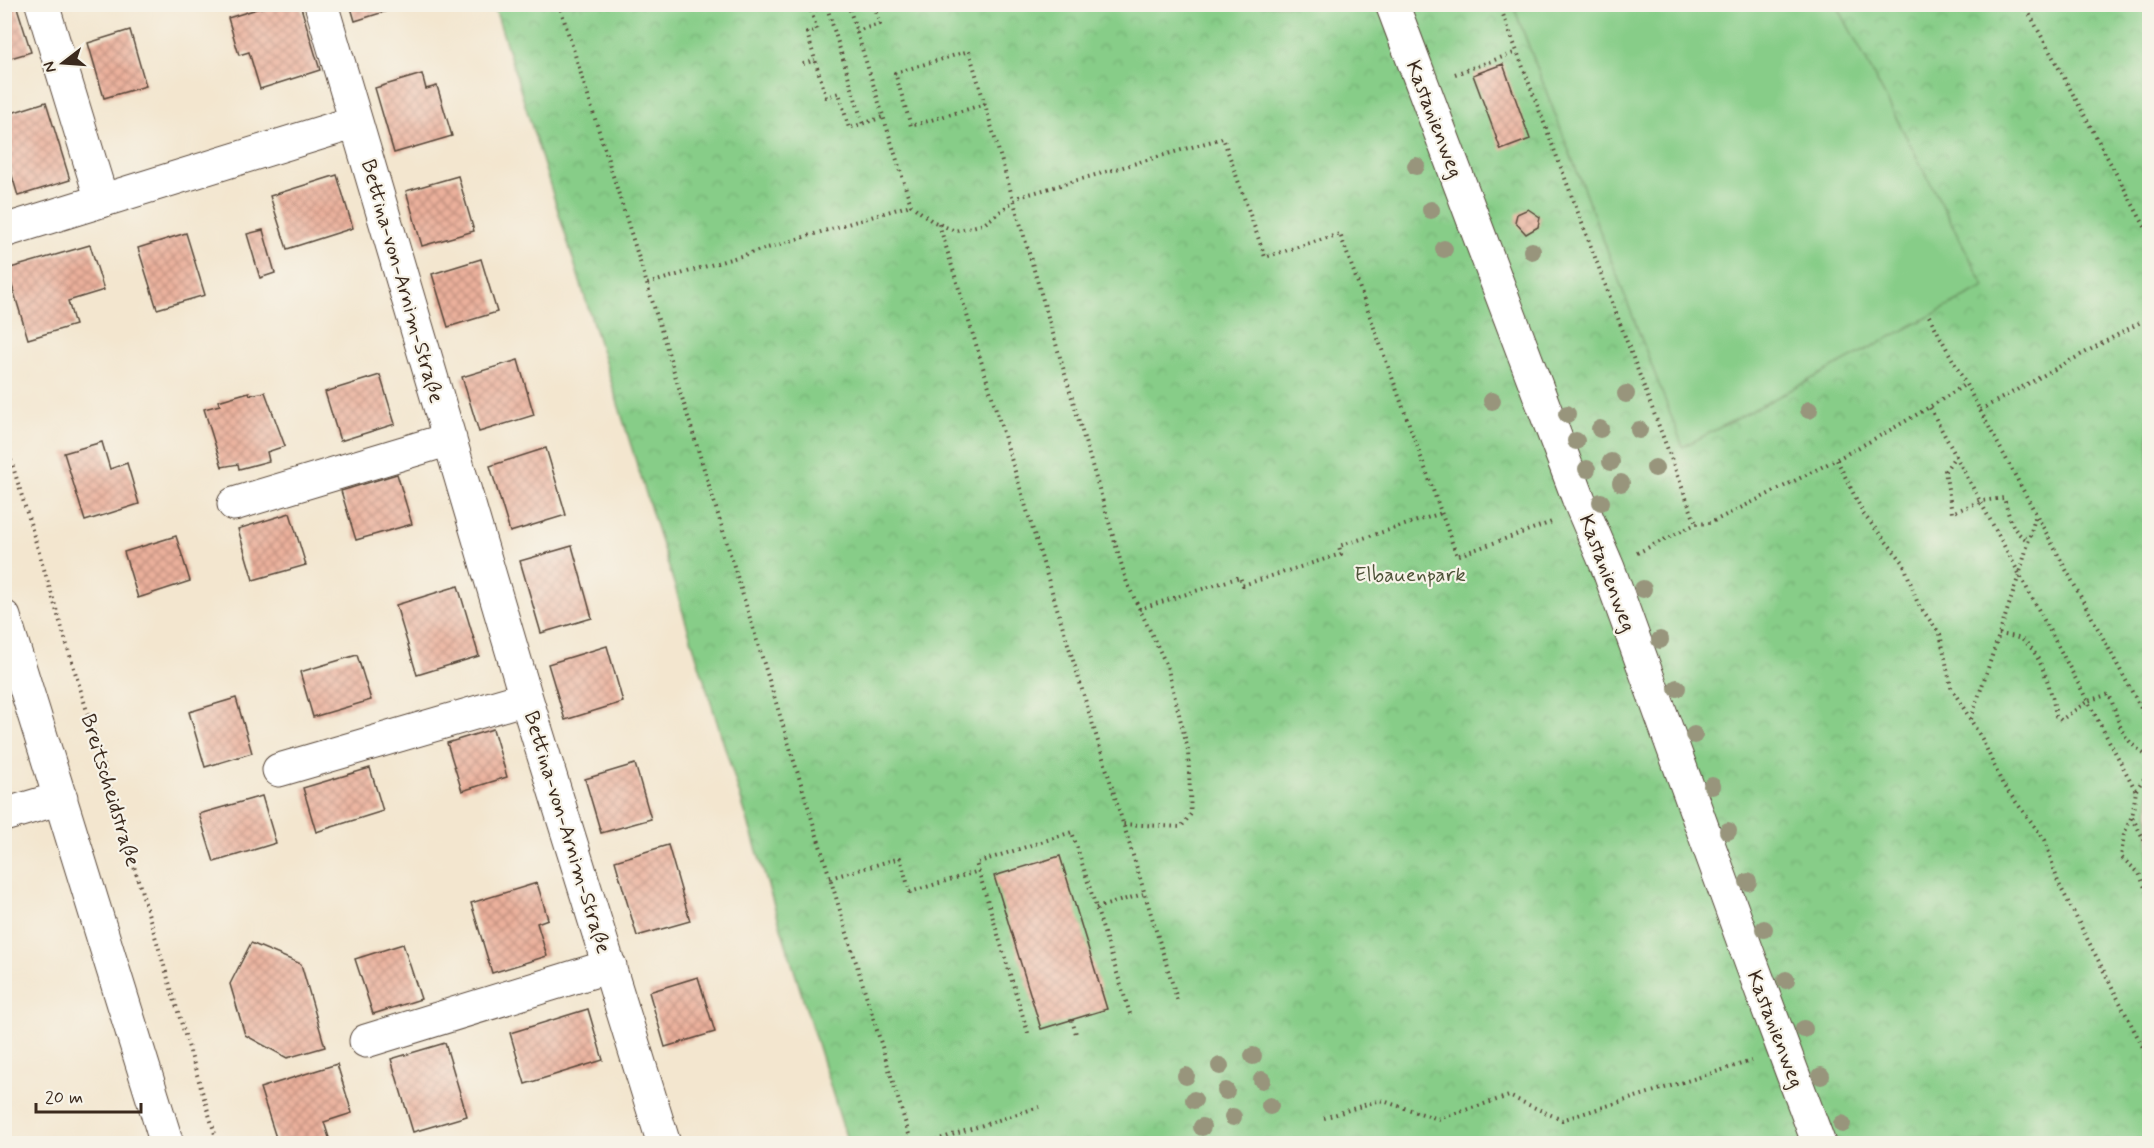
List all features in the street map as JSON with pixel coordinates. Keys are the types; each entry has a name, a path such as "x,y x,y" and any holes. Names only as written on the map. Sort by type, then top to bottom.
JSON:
{"street":[{"path":"42,4 102,201"},
{"name":"Bettina-von-Arnim-Straße","path":"321,4 526,698 664,1143"},
{"name":"Kastanienweg","path":"1392,4 1583,511 1608,568 1783,1051 1819,1143"},
{"path":"4,231 356,122"},
{"path":"234,504 450,440"},
{"path":"4,617 167,1143"},
{"name":"Bettina-von-Arnim-Straße","path":"279,770 526,698"},
{"path":"4,815 61,798"},
{"name":"Bettina-von-Arnim-Straße","path":"366,1041 610,966"}],"path":[{"path":"559,4 912,1143"},
{"path":"834,4 811,12 817,30 807,33 826,97 839,93 849,128 883,117"},
{"path":"848,4 910,205 939,224 955,231 984,224 1019,197 1223,138 1265,257 1340,234 1457,556 1583,511"},
{"path":"856,31 880,24 873,4"},
{"path":"1499,4 1696,524"},
{"path":"2024,4 2150,236"},
{"path":"827,7 862,124"},
{"path":"984,104 911,126 895,73 969,51 1127,583 1167,666 1188,750 1191,814 1181,827 1122,824"},
{"path":"1423,86 1517,52"},
{"path":"803,64 815,60"},
{"path":"647,284 910,205"},
{"path":"939,224 1178,1002"},
{"path":"1929,316 2150,725"},
{"path":"1980,410 2150,317"},
{"path":"1608,568 1696,524 1710,523 1837,460 1930,408 1966,384"},
{"path":"1930,408 2136,790"},
{"name":"Breitscheidstraße","path":"4,437 219,1143"},
{"path":"1956,455 1945,471 1952,513 1981,501 2004,498 2013,527 2020,536 2029,540"},
{"path":"1837,460 1864,515 1903,562 1917,604 1940,634 1951,687 1983,739 2003,785 2045,840 2058,882 2150,1061"},
{"path":"1139,609 1240,577 1243,585 1341,554 1339,546 1442,513"},
{"path":"1971,720 2020,572 2036,514"},
{"path":"1999,634 2019,638 2027,643 2048,678 2056,717 2061,720 2088,701 2109,694 2120,729 2132,745 2148,757 2148,772 2136,790 2132,817 2124,834 2121,857 2139,873 2150,900"},
{"path":"2132,817 2150,851"},
{"path":"1028,1033 976,863 1072,832 1131,1017"},
{"path":"830,878 900,858 910,892 979,871"},
{"path":"1096,908 1143,894"},
{"path":"1072,1020 1076,1034"},
{"path":"1324,1118 1380,1100 1438,1119 1509,1096 1562,1120 1783,1051"},
{"path":"924,1143 1039,1107"}],"green space":[{"name":"Elbauenpark","path":"494,5 2149,5 2149,1143 848,1143"},
{"path":"1513,5 1837,5 1985,287 1683,447"}],"building":[{"path":"4,4 16,4 31,52 4,60"},
{"path":"273,4 300,4 320,70 260,89 249,52 239,55 228,18"},
{"path":"350,4 406,4 406,5 355,21"},
{"path":"130,30 146,86 104,98 88,43"},
{"path":"1503,64 1530,139 1501,150 1473,75"},
{"path":"422,74 426,89 437,86 452,136 394,153 375,88"},
{"path":"46,102 70,180 18,196 5,152 5,115"},
{"path":"337,175 353,228 287,249 270,196"},
{"path":"458,176 474,231 422,246 406,191"},
{"path":"1528,209 1540,217 1538,227 1526,234 1515,222 1517,214"},
{"path":"263,230 275,273 260,278 247,234"},
{"path":"186,233 205,295 157,309 138,248"},
{"path":"90,245 104,290 68,301 75,325 28,339 7,269"},
{"path":"481,259 497,312 448,327 432,274"},
{"path":"518,360 534,415 479,432 462,377"},
{"path":"380,375 395,424 340,441 325,392"},
{"path":"249,392 250,395 265,392 285,446 267,452 269,461 239,469 238,464 222,467 204,409 220,405 218,401"},
{"path":"102,442 110,469 127,463 139,504 85,521 64,453"},
{"path":"546,448 566,515 510,532 490,466"},
{"path":"397,474 412,524 356,540 341,491"},
{"path":"290,513 306,565 253,580 238,529"},
{"path":"176,536 190,581 138,598 124,552"},
{"path":"572,546 592,618 541,633 520,561"},
{"path":"458,586 479,656 417,675 396,605"},
{"path":"607,646 623,702 565,720 548,664"},
{"path":"357,655 371,700 313,717 300,672"},
{"path":"236,698 252,753 205,767 189,712"},
{"path":"493,729 507,777 462,791 447,743"},
{"path":"635,764 651,819 601,833 585,779"},
{"path":"370,768 383,811 316,832 303,788"},
{"path":"262,796 276,843 214,862 199,814"},
{"path":"668,845 690,921 637,936 615,861"},
{"path":"1060,856 1107,1009 1041,1029 994,876"},
{"path":"537,883 548,919 537,923 547,956 492,973 471,903"},
{"path":"251,943 301,964 325,1047 287,1058 245,1035 230,984"},
{"path":"403,944 421,999 373,1014 355,959"},
{"path":"698,977 715,1032 665,1047 649,992"},
{"path":"588,1009 603,1060 525,1084 510,1033"},
{"path":"445,1043 467,1116 413,1132 391,1059"},
{"path":"337,1064 352,1113 324,1122 331,1144 278,1144 260,1088"}]}
